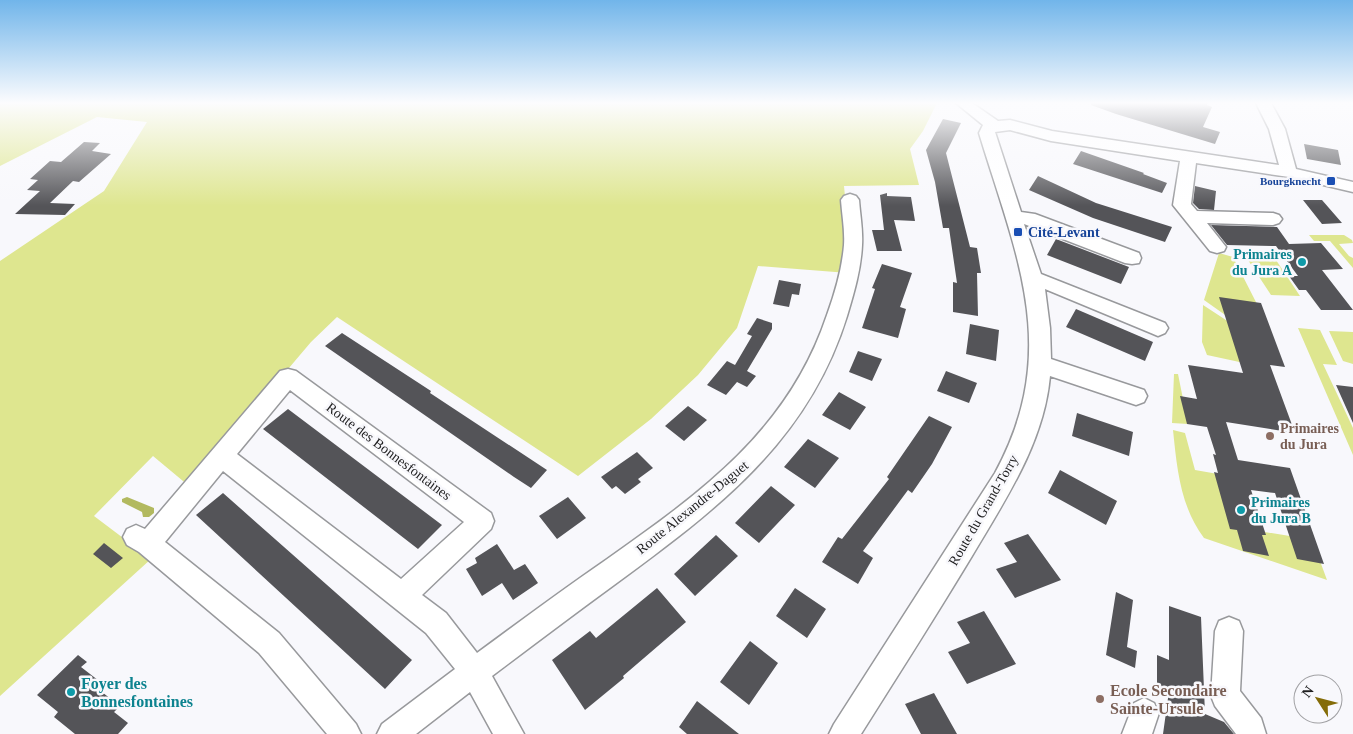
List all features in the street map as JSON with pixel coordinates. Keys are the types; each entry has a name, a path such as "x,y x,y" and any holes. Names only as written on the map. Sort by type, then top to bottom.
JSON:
{"street":[{"name":"Route du Grand-Torry","path":"844,734 997,492 1019,448 1033,411 1040,364 1041,338 1033,279 988,137"},
{"path":"1060,137 1289,172 1353,187"},
{"path":"1279,137 1289,172"},
{"path":"1189,156 1182,205 1218,247"},
{"name":"Route Alexandre-Daguet","path":"474,671 667,531 744,467 782,424 811,383 836,327 853,245 850,200"},
{"path":"1013,217 1029,218 1132,258"},
{"path":"1192,217 1273,219"},
{"path":"1033,279 1046,282 1158,328"},
{"path":"1040,364 1136,396"},
{"name":"Route des Bonnesfontaines","path":"346,734 269,643 142,541 224,455 288,377 482,521 402,596"},
{"path":"224,455 228,461 436,623 474,671 509,734"},
{"path":"1229,631 1225,696 1251,728 1251,734"},
{"path":"392,734 474,671"}],"green space":[{"path":"0,137 57,137 0,166"},
{"path":"137,137 918,137 910,149 919,185 844,186 851,258 848,273 758,266 737,328 698,375 651,419 578,476 337,317 311,342 189,486 153,456 94,516 151,559 0,696 0,261 104,191"},
{"path":"1309,235 1344,235 1352,240 1353,243 1339,244 1353,258 1353,268 1330,241 1314,241"},
{"path":"1219,253 1233,257 1258,306 1258,366 1207,355 1202,342 1203,305 1229,322 1228,317 1204,300"},
{"path":"1248,260 1276,260 1300,296 1271,295"},
{"path":"1298,328 1320,330 1337,365 1323,364 1353,428 1353,455"},
{"path":"1329,331 1353,332 1353,364 1343,361"},
{"path":"1174,374 1178,374 1188,424 1172,423"},
{"path":"1173,430 1185,433 1195,470 1218,474 1234,527 1302,538 1320,561 1327,580 1204,538 1196,526 1185,500 1178,472"},
{"path":"127,497 154,508 154,513 149,517 143,517 142,512 122,502 122,499"}],"building":[{"path":"933,137 954,137 946,153 970,247 977,248 981,273 977,273 978,316 953,312 953,282 957,283 949,228 943,228 935,182 926,150"},
{"path":"1193,137 1218,137 1215,144"},
{"path":"84,142 100,143 92,151 111,154 79,182 73,181 50,203 75,204 65,215 15,214 40,191 27,190 38,180 30,179 50,161 61,162"},
{"path":"1304,144 1338,150 1341,165 1307,159"},
{"path":"1081,151 1167,183 1162,193 1073,164"},
{"path":"1038,176 1096,203 1172,227 1165,242 1093,218 1029,190"},
{"path":"1195,186 1216,191 1214,210 1199,209 1193,203"},
{"path":"887,193 887,196 911,197 915,221 894,220 902,251 877,251 872,230 884,230 880,195"},
{"path":"1303,200 1322,200 1342,223 1322,224"},
{"name":"Primaires du Jura A","path":"1211,225 1277,227 1289,244 1321,243 1343,269 1322,270 1353,310 1321,310 1306,290 1299,290 1289,276 1298,276 1276,246 1227,245"},
{"path":"1056,239 1129,267 1121,284 1047,255"},
{"path":"882,264 912,273 900,307 906,309 898,338 862,328 875,289 872,288"},
{"path":"779,280 801,284 799,295 792,294 789,307 773,304"},
{"path":"1219,297 1261,303 1285,367 1270,365 1295,433 1226,422 1238,460 1290,468 1324,564 1297,559 1275,493 1251,490 1266,535 1262,535 1269,556 1243,551 1237,530 1230,529 1214,472 1218,473 1213,454 1216,455 1207,427 1187,424 1180,396 1197,399 1188,365 1243,373"},
{"path":"1076,309 1153,342 1145,361 1066,327"},
{"path":"757,318 772,323 772,329 747,371 756,376 747,387 737,382 726,395 707,385 727,361 735,365 752,336 747,334"},
{"path":"970,324 999,330 996,361 966,354"},
{"path":"342,333 547,470 531,488 514,477 325,346"},
{"path":"858,351 882,359 872,381 849,372"},
{"path":"946,371 977,383 969,403 937,391"},
{"path":"1336,385 1353,387 1353,423"},
{"path":"839,392 866,407 850,430 822,415"},
{"path":"688,406 707,420 684,441 665,426"},
{"path":"288,409 442,525 418,549 263,429"},
{"path":"1077,413 1133,432 1129,456 1072,436"},
{"path":"929,416 952,427 932,464 912,493 908,490 863,551 873,558 858,584 822,562 838,537 842,539 889,479 887,477"},
{"path":"808,439 839,458 815,488 784,467"},
{"path":"637,452 653,468 638,479 641,482 625,494 616,486 612,489 601,477"},
{"path":"1060,470 1117,501 1106,525 1048,493"},
{"path":"771,486 795,505 759,543 735,523"},
{"path":"223,493 412,660 385,689 196,515"},
{"path":"568,497 586,518 557,539 539,516"},
{"path":"1028,534 1061,580 1015,598 996,569 1017,562 1004,543"},
{"path":"716,535 738,556 695,596 674,574"},
{"path":"104,543 123,558 111,568 93,554"},
{"path":"497,544 514,570 525,564 538,583 513,600 502,583 482,596 466,569 477,563 475,558"},
{"path":"657,588 686,622 585,710 552,660 590,631 596,638"},
{"path":"795,588 826,609 807,638 776,616"},
{"path":"1116,592 1133,600 1127,647 1137,651 1135,668 1106,655"},
{"path":"1169,606 1201,617 1205,714 1224,722 1234,734 1163,734 1169,691 1157,687 1157,655 1169,660"},
{"path":"984,611 1016,664 967,684 948,652 970,643 957,622"},
{"path":"750,641 778,663 749,705 720,682"},
{"name":"Foyer des Bonnesfontaines","path":"78,655 87,662 81,667 103,684 98,689 120,706 114,712 128,723 118,734 75,734 54,717 58,712 37,695"},
{"path":"934,693 957,734 921,734 905,704"},
{"path":"697,701 739,734 687,734 679,727"}],"place":[{"name":"Bourgknecht","path":"1331,181"},
{"name":"Cité-Levant","path":"1018,232"},
{"name":"Primaires du Jura A","path":"1302,262"},
{"name":"Primaires du Jura","path":"1270,436"},
{"name":"Primaires du Jura B","path":"1241,510"},
{"name":"Foyer des Bonnesfontaines","path":"71,692"},
{"name":"Ecole Secondaire Sainte-Ursule","path":"1100,699"}]}
